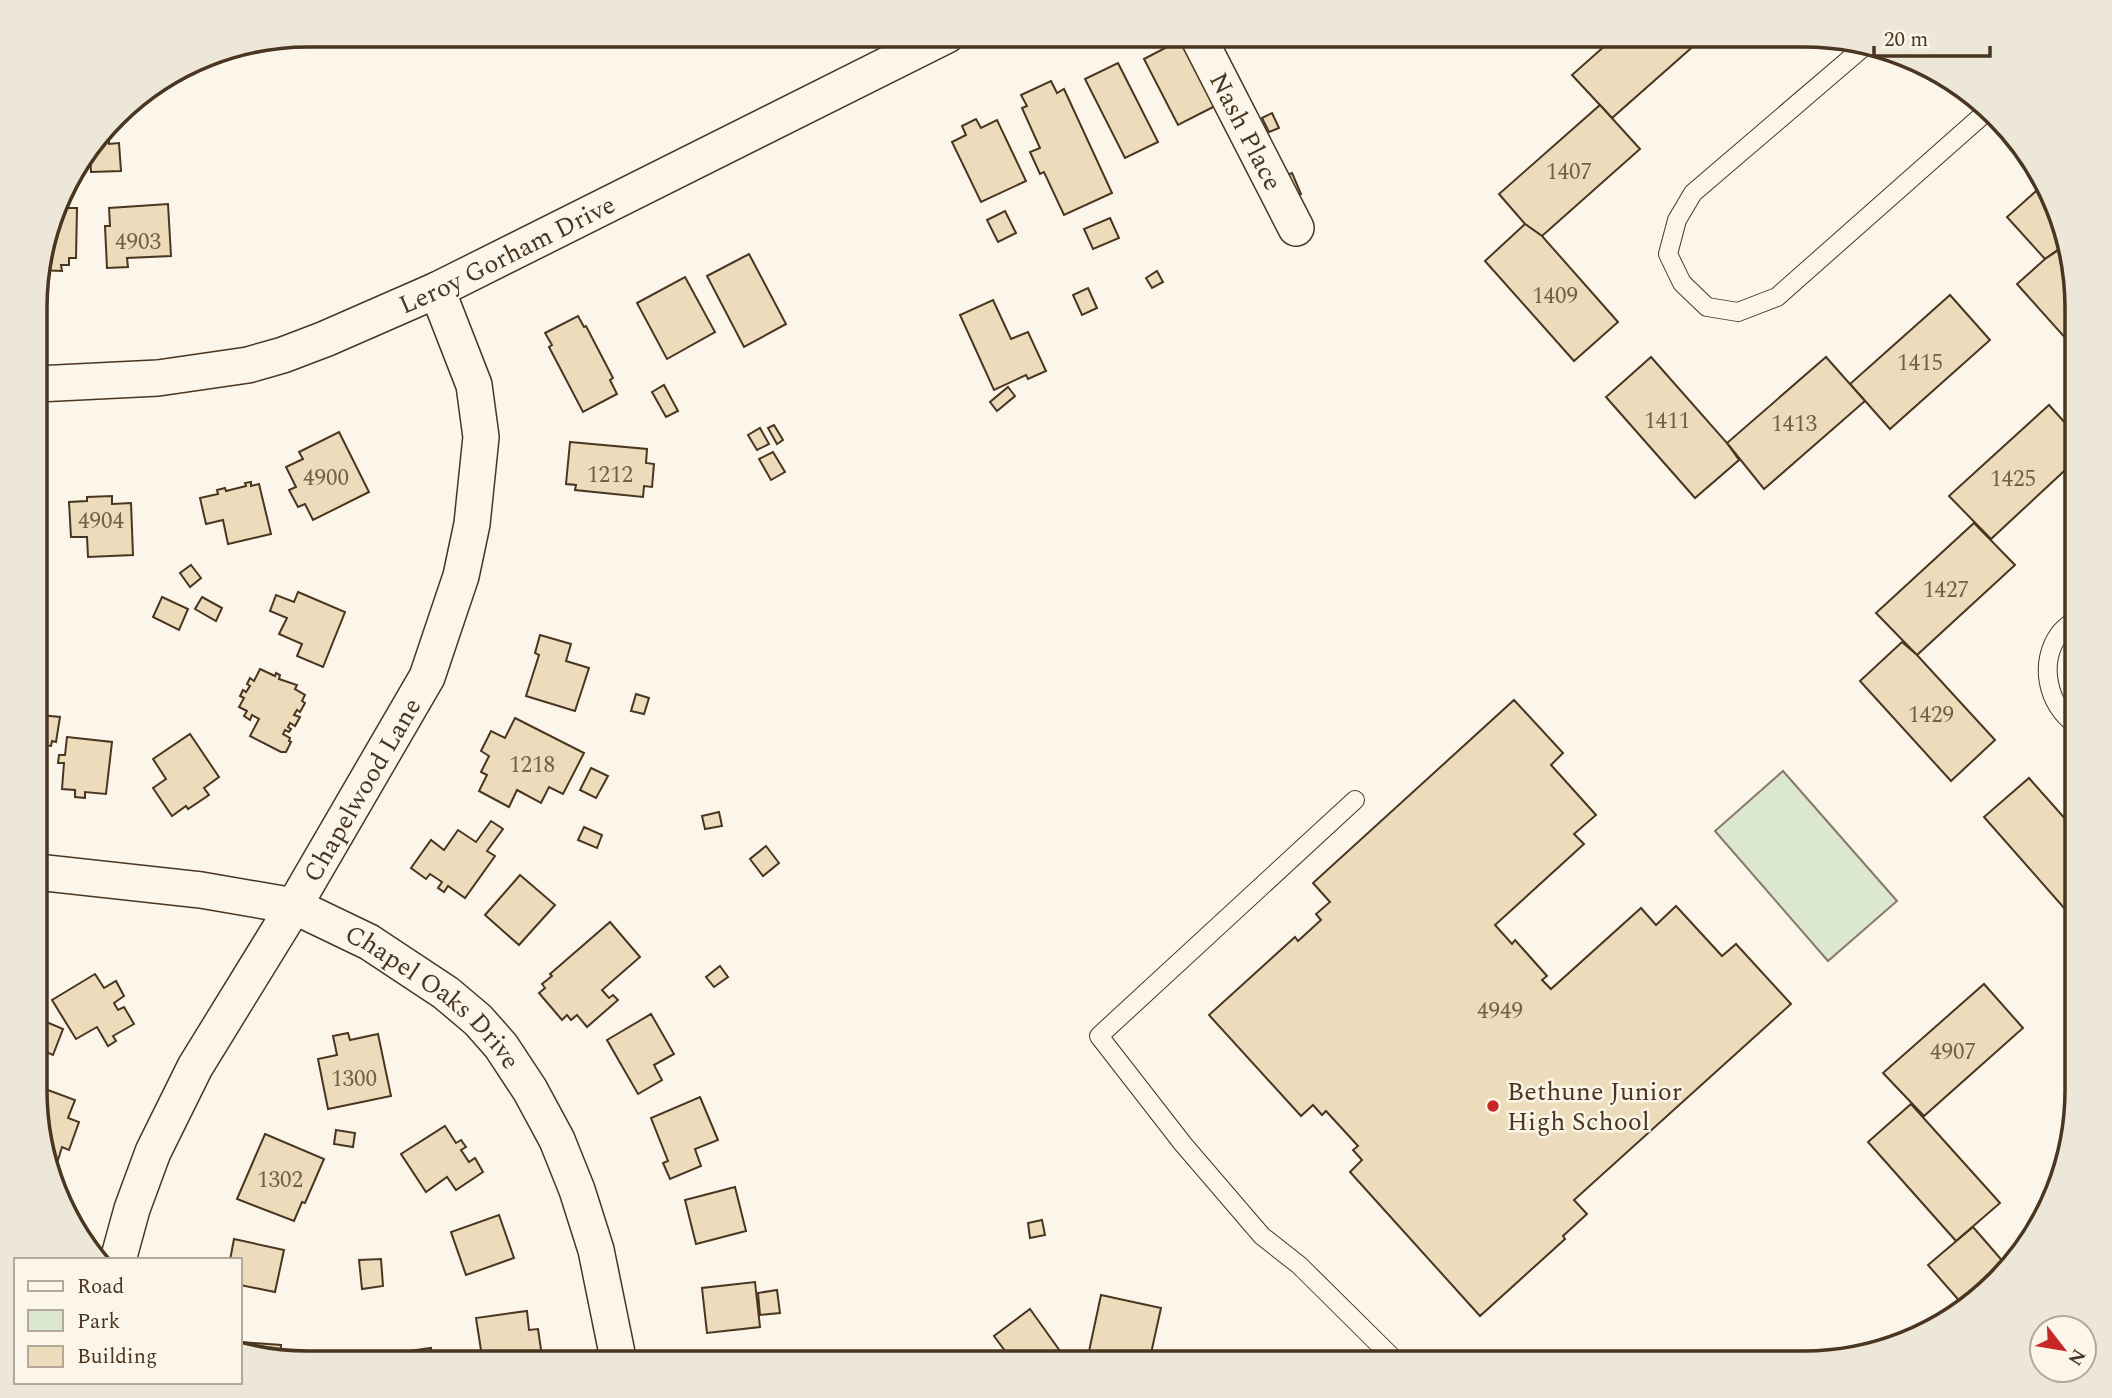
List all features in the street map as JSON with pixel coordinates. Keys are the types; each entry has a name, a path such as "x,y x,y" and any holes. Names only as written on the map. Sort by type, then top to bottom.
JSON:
{"street":[{"name":"Leroy Gorham Drive","path":"47,383 158,377 248,365 325,340 437,290 923,47"},
{"name":"Nash Place","path":"1204,47 1296,228"},
{"name":"Chapelwood Lane","path":"119,1258 132,1209 153,1152 195,1067 294,906 427,677 461,576 472,524 481,437 474,385 437,290"},
{"name":"Chapel Oaks Drive","path":"47,873 201,890 294,906 369,942 425,977 478,1020 501,1046 535,1100 556,1140 577,1190 596,1250 617,1351"}],"lane":[{"path":"1858,53 1693,193 1677,220 1668,254 1682,283 1707,307 1738,312 1777,297 1981,117"},
{"path":"2065,629 2059,634 2047,662 2051,695 2065,717"},
{"path":"1355,800 1100,1037 1183,1144 1262,1236 1300,1265 1386,1351"}],"green space":[{"path":"1783,771 1897,901 1828,961 1715,831"}],"building":[{"path":"1167,47 1191,47 1221,103 1178,125 1144,59"},
{"path":"1604,47 1692,47 1612,118 1572,75"},
{"path":"1118,63 1158,142 1125,158 1085,79"},
{"path":"1051,81 1057,93 1064,89 1112,193 1064,215 1044,172 1040,174 1030,152 1040,148 1022,108 1027,106 1021,95"},
{"path":"1600,105 1640,149 1542,236 1525,224 1499,194"},
{"path":"1272,113 1279,128 1269,132 1262,118"},
{"path":"976,119 981,128 997,120 1026,181 981,202 952,142 966,135 962,126"},
{"path":"109,140 109,144 119,143 121,171 91,172 91,164"},
{"path":"1292,173 1301,194 1285,201 1276,179"},
{"path":"2037,191 2058,249 2045,259 2007,217"},
{"path":"168,204 171,256 127,258 128,267 107,268 105,226 110,226 109,208"},
{"path":"67,208 77,208 76,258 69,258 69,265 61,265 62,271 50,270 56,240"},
{"path":"1005,211 1016,233 998,242 987,220"},
{"path":"1110,218 1119,238 1093,249 1084,229"},
{"path":"1525,224 1542,236 1618,322 1574,361 1485,261"},
{"path":"2058,250 2063,274 2065,338 2017,284"},
{"path":"749,254 786,324 744,347 707,276"},
{"path":"1157,271 1163,282 1152,288 1146,278"},
{"path":"685,277 715,332 667,359 637,303"},
{"path":"1088,288 1097,308 1082,315 1073,295"},
{"path":"1950,295 1990,340 1890,429 1850,384"},
{"path":"993,300 1011,339 1028,332 1046,371 1028,379 1026,375 994,390 960,315"},
{"path":"578,316 613,378 610,380 617,394 583,412 549,347 552,345 545,333"},
{"path":"1651,357 1739,460 1695,498 1606,397"},
{"path":"1826,357 1865,401 1764,489 1727,443"},
{"path":"664,385 678,411 666,417 652,392"},
{"path":"1008,387 1015,396 997,411 990,402"},
{"path":"2049,405 2065,423 2065,470 1991,539 1949,496"},
{"path":"774,425 783,440 777,444 768,428"},
{"path":"760,428 769,444 757,450 748,435"},
{"path":"339,432 369,492 313,520 305,504 298,507 289,490 296,487 286,467 303,459 299,452"},
{"path":"570,442 647,449 646,463 654,464 652,487 644,486 643,497 575,490 576,485 566,484"},
{"path":"773,452 785,472 771,480 759,459"},
{"path":"251,482 251,486 259,484 271,534 228,544 223,520 206,524 200,498 218,494 217,490 225,488 226,491"},
{"path":"112,496 112,504 131,503 133,555 88,557 87,537 71,537 69,502 87,501 87,497"},
{"path":"1974,523 2015,565 1917,655 1876,613"},
{"path":"191,565 201,578 190,587 180,573"},
{"path":"298,592 345,612 323,667 297,656 302,644 279,634 287,618 270,611 276,595 294,602"},
{"path":"162,597 188,609 179,630 153,617"},
{"path":"202,597 222,608 216,621 195,609"},
{"path":"540,635 571,644 566,661 589,668 575,711 526,696 539,655 535,653"},
{"path":"1902,642 1995,740 1951,781 1860,681"},
{"path":"260,669 275,676 276,673 280,675 279,679 297,685 295,689 305,695 302,701 305,703 300,712 297,710 294,715 300,717 295,726 290,723 288,727 291,729 289,732 285,730 283,734 290,738 291,742 286,752 250,736 259,719 252,715 250,720 244,716 247,711 239,707 244,698 240,696 243,690 246,692 250,686 247,684 250,678 254,681"},
{"path":"636,694 649,698 644,714 631,711"},
{"path":"1514,700 1563,753 1551,765 1596,815 1574,834 1584,844 1495,925 1512,944 1515,940 1547,976 1542,980 1551,989 1641,908 1656,925 1676,906 1722,956 1736,944 1791,1004 1574,1200 1587,1214 1563,1236 1565,1239 1480,1316 1350,1172 1362,1160 1353,1150 1358,1146 1326,1111 1322,1115 1313,1105 1301,1116 1209,1015 1295,937 1298,941 1321,920 1316,914 1330,902 1313,883"},
{"path":"47,716 60,717 56,742 52,741 51,746 47,746"},
{"path":"515,718 584,753 563,794 549,787 541,803 517,790 509,807 479,791 487,775 481,772 489,756 481,751 491,731 505,738"},
{"path":"190,734 219,777 204,788 209,795 172,816 153,788 166,779 153,759"},
{"path":"67,737 112,742 106,794 85,792 85,798 75,797 75,790 62,789 64,763 58,763 59,755 65,755"},
{"path":"591,768 608,776 596,798 580,790"},
{"path":"2029,778 2065,819 2065,909 1984,817"},
{"path":"719,812 722,826 705,829 702,816"},
{"path":"491,821 503,829 487,851 495,856 465,898 448,886 444,892 438,888 442,882 430,874 426,879 411,868 431,840 444,850 458,830 476,842"},
{"path":"584,827 602,835 597,848 578,840"},
{"path":"766,846 779,863 763,876 750,859"},
{"path":"520,875 555,905 519,945 485,915"},
{"path":"610,922 640,957 602,990 609,998 613,995 618,1000 587,1027 577,1015 571,1020 567,1015 562,1020 539,993 545,988 542,984"},
{"path":"720,966 728,977 714,987 706,977"},
{"path":"95,974 104,988 116,981 124,996 114,1003 118,1010 124,1007 134,1024 113,1036 116,1041 108,1046 97,1027 76,1039 52,1000"},
{"path":"1984,984 2023,1028 1924,1116 1883,1073"},
{"path":"651,1014 674,1054 654,1065 662,1080 638,1094 607,1040"},
{"path":"47,1022 63,1029 53,1055 47,1052"},
{"path":"348,1033 350,1040 378,1034 391,1096 328,1109 318,1059 337,1055 333,1036"},
{"path":"47,1090 75,1100 68,1118 79,1122 69,1150 62,1147 58,1160 49,1124"},
{"path":"700,1097 718,1140 695,1149 701,1166 670,1179 663,1163 668,1161 651,1118"},
{"path":"1911,1104 2000,1203 1956,1241 1868,1142"},
{"path":"445,1126 456,1143 461,1140 466,1147 461,1150 469,1162 475,1158 483,1172 456,1190 447,1177 426,1192 401,1154"},
{"path":"336,1130 355,1133 353,1147 334,1144"},
{"path":"265,1134 324,1159 294,1221 237,1199"},
{"path":"735,1187 746,1231 696,1244 685,1200"},
{"path":"499,1215 514,1258 466,1275 451,1232"},
{"path":"1042,1220 1045,1235 1030,1238 1028,1223"},
{"path":"1973,1227 2002,1260 1959,1300 1928,1265"},
{"path":"234,1239 284,1250 275,1292 242,1285 242,1258 230,1258"},
{"path":"381,1259 383,1286 362,1289 359,1260"},
{"path":"755,1282 760,1327 707,1333 702,1288"},
{"path":"777,1290 780,1313 760,1315 758,1293"},
{"path":"1101,1295 1161,1308 1152,1351 1089,1351"},
{"path":"1030,1309 1060,1351 1005,1351 994,1336"},
{"path":"527,1311 529,1330 538,1329 541,1351 481,1351 476,1318"},
{"path":"242,1342 281,1345 281,1349 274,1349"},
{"path":"431,1348 431,1351 409,1351"}],"place":[{"name":"Bethune Junior High School","path":"1493,1106"}]}
